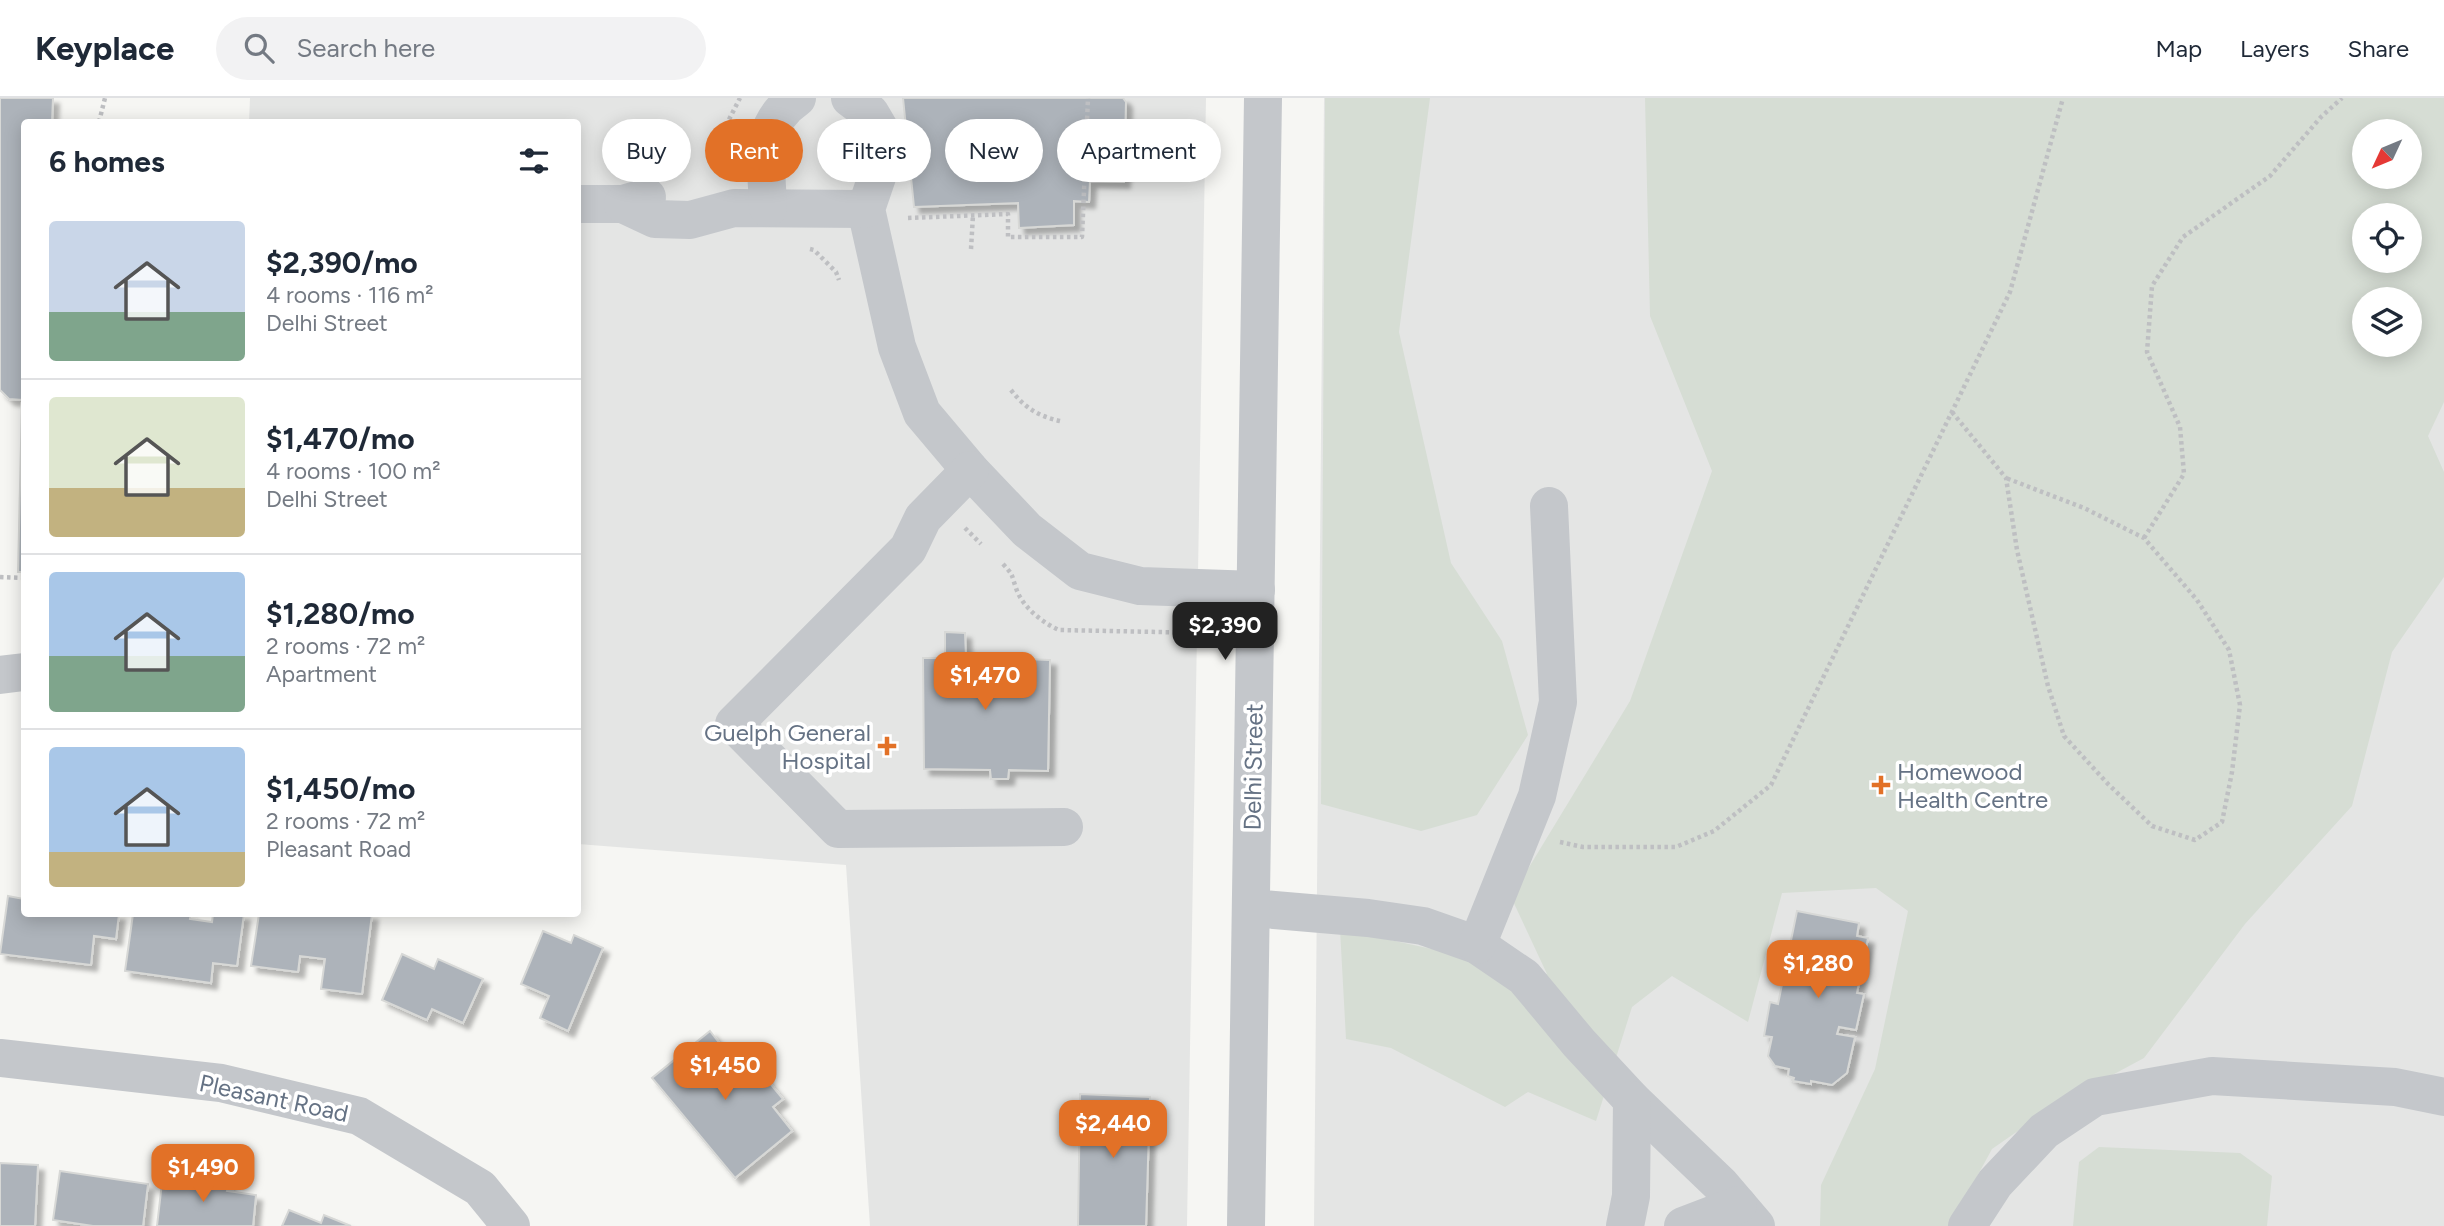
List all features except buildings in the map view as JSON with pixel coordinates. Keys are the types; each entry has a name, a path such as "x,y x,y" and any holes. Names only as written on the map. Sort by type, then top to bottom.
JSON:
{"street":[{"path":"739,198 772,122 783,107 797,98"},
{"path":"850,98 870,113 880,130 883,149 880,168 883,213 897,347 922,413 979,480 1027,530 1080,572 1140,586 1256,590"},
{"name":"Delhi Street","path":"1246,1226 1264,98"},
{"path":"581,204 624,204 654,219 690,220 739,198 883,213"},
{"path":"908,549 940,535 957,519 979,480"},
{"path":"979,480 923,518 908,549 734,724 838,829 1064,827"},
{"path":"1477,945 1537,796 1558,702 1549,506"},
{"path":"0,675 21,672"},
{"path":"1251,908 1368,918 1423,926 1477,945 1524,976 1579,1043 1632,1100 1721,1185 1747,1215"},
{"name":"Pleasant Road","path":"0,1058 221,1083 359,1116 480,1188 511,1226"},
{"path":"1967,1226 1995,1183 2044,1131 2095,1097 2212,1076 2395,1087 2444,1097"},
{"path":"1625,1226 1631,1196 1632,1100"},
{"path":"1683,1226 1747,1215"}],"path":[{"path":"100,119 105,98"},
{"path":"739,198 719,139 740,98"},
{"path":"883,213 1008,214 1008,237 1082,237 1088,98"},
{"path":"1521,834 1583,847 1676,846 1714,831 1771,785 2010,292 2063,98"},
{"path":"2144,538 2184,474 2180,428 2147,352 2152,286 2183,237 2270,176 2321,117 2342,98"},
{"path":"971,249 973,215"},
{"path":"800,248 814,250 836,272 840,284"},
{"path":"1011,390 1023,405 1041,417 1060,421"},
{"path":"1952,412 2006,478 2023,577 2048,686 2064,736 2152,826 2195,840 2222,822 2232,772 2240,705 2229,650 2197,600 2144,538 2084,508 2006,478"},
{"path":"957,519 985,547"},
{"path":"995,557 1014,576 1016,590 1040,622 1059,630 1209,633"},
{"path":"0,577 21,578"}],"shaded area":[{"name":"Guelph General Hospital","path":"250,98 1206,98 1206,119 1057,119 1057,182 1205,182 1187,1226 870,1226 846,865 581,844 581,119 249,119"},
{"name":"Homewood Health Centre","path":"1324,98 2444,98 2444,1226 1314,1226"},
{"path":"1325,98 1430,98 1399,332 1451,563 1502,641 1528,735 1477,815 1421,831 1321,804"},
{"path":"1645,98 2444,98 2444,402 2428,436 2444,472 2444,577 2392,652 2352,806 2245,924 2144,1058 2051,1108 1992,1149 1950,1226 1820,1226 1821,1185 1875,1069 1908,911 1876,888 1782,893 1748,1022 1672,976 1632,1007 1596,1121 1528,1092 1505,1107 1391,1048 1346,1039 1340,929 1547,974 1511,897 1630,701 1712,471 1650,316"},
{"path":"2099,1147 2240,1153 2272,1176 2267,1226 2073,1226 2079,1162"}],"place":[{"name":"Guelph General Hospital","path":"887,746"},
{"name":"Homewood Health Centre","path":"1881,785"}]}
